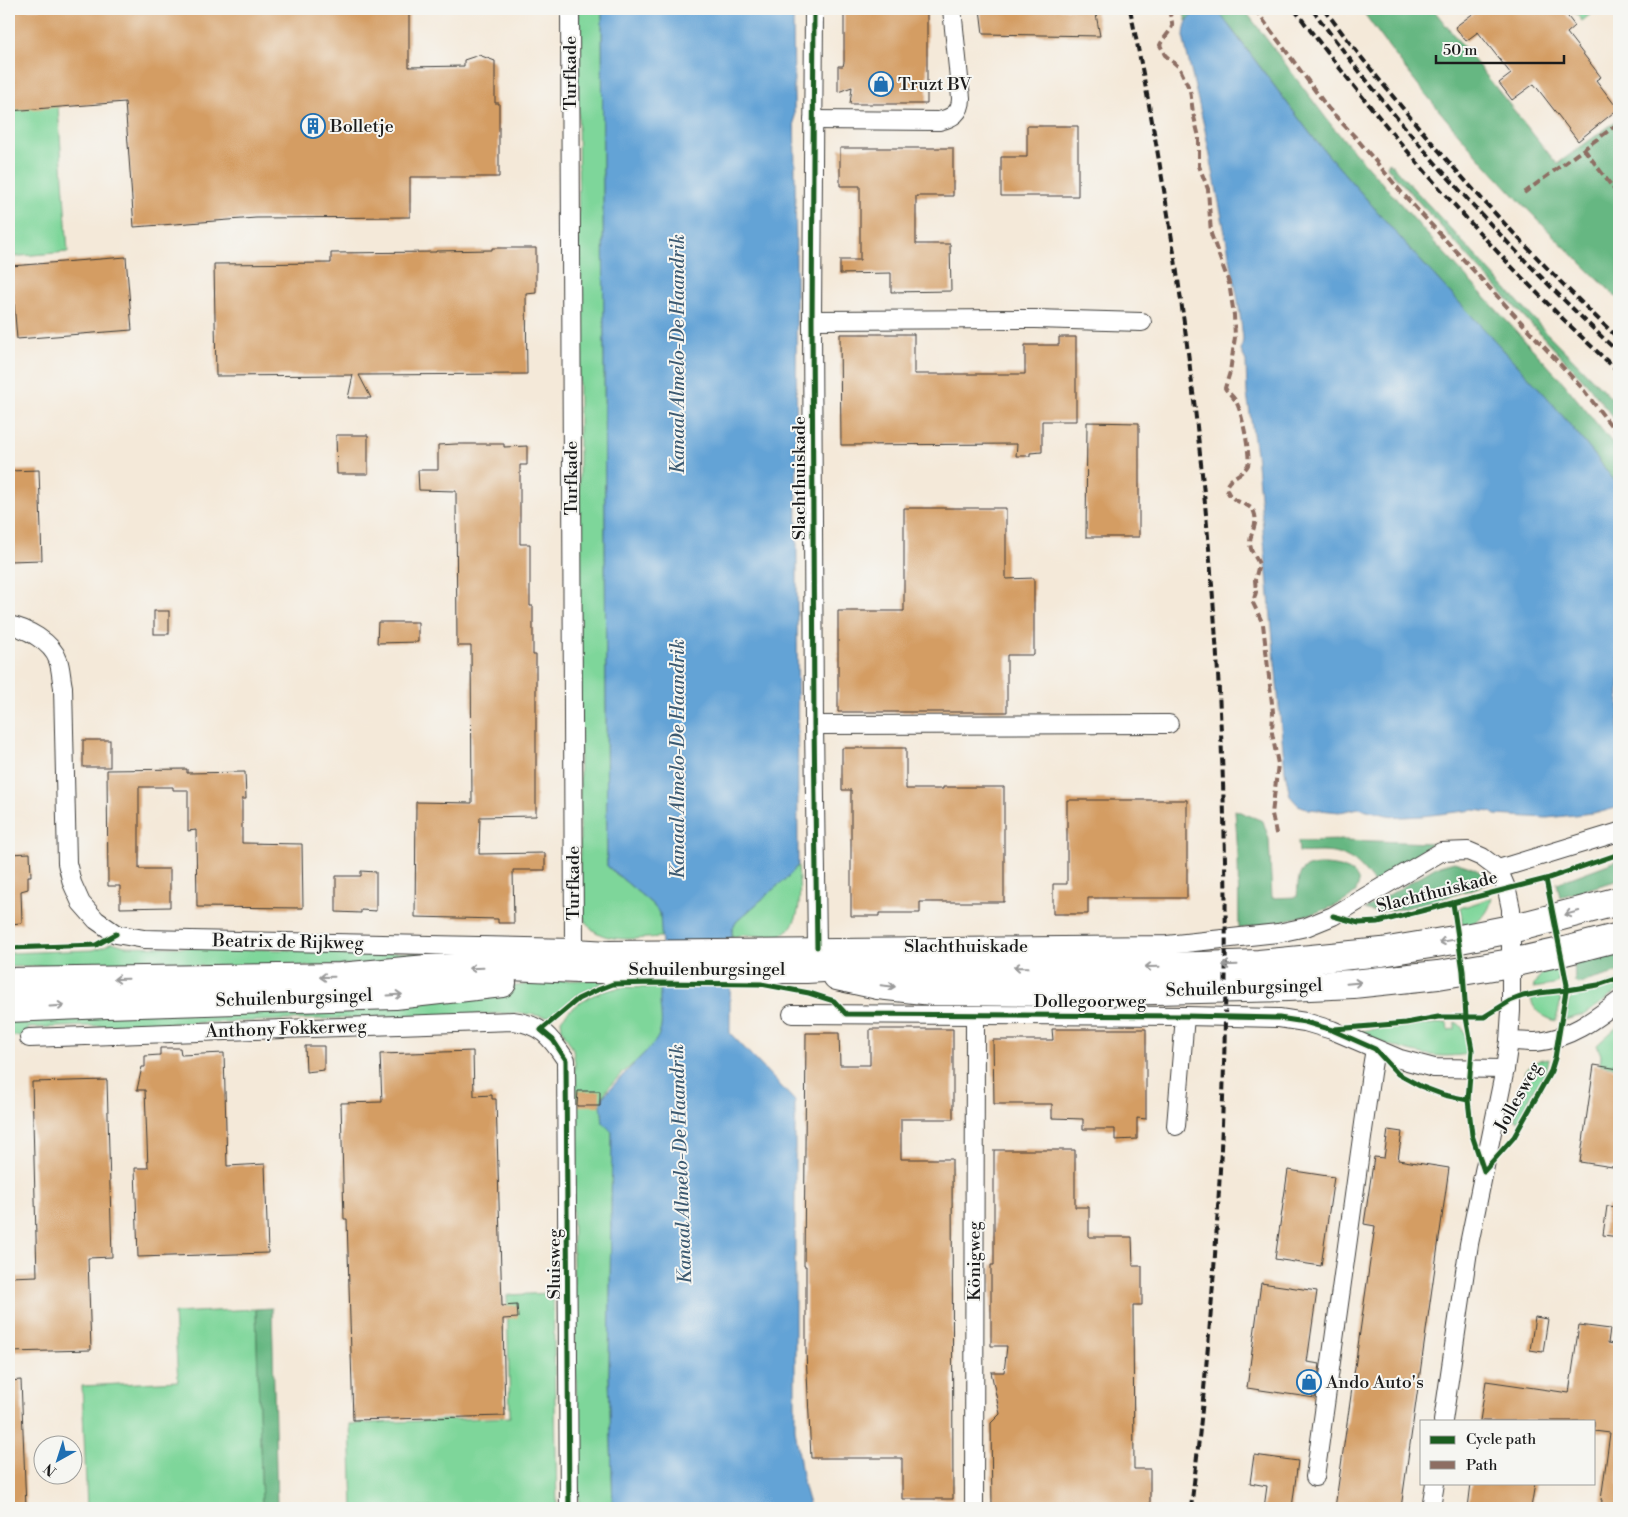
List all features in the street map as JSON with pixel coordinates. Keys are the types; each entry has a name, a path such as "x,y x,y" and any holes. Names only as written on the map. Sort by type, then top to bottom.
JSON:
{"main road":[{"name":"Schuilenburgsingel","path":"9,982 340,976 509,966 576,958 811,958 878,965 1070,968 1259,964 1382,952 1511,929 1619,902"},
{"name":"Schuilenburgsingel","path":"811,958 878,985 932,991 1066,992 1288,988 1353,984 1438,975 1511,963 1619,937"},
{"name":"Schuilenburgsingel","path":"9,1008 395,995 509,982 576,958"}],"street":[{"name":"Turfkade","path":"570,9 576,958"},
{"name":"Slachthuiskade","path":"814,9 812,320 814,725 811,958 1167,945 1278,934 1306,927 1334,916 1441,852 1468,851 1482,857 1498,869 1507,890 1511,909 1511,929"},
{"path":"813,120 939,121 949,119 961,107 952,9"},
{"path":"812,320 1142,322"},
{"name":"Beatrix de Rijkweg","path":"9,625 27,630 49,646 58,658 63,687 67,863 72,883 81,903 96,920 116,934 144,940 576,958"},
{"path":"814,725 1169,724"},
{"name":"Slachthuiskade","path":"1498,869 1619,832"},
{"name":"Jollesweg","path":"1443,1420 1469,1244 1509,1041 1511,929"},
{"path":"1509,1041 1537,1042 1558,1038 1589,1024 1619,1001"},
{"name":"Dollegoorweg","path":"792,1014 975,1014 1279,1018 1305,1022 1332,1030 1400,1059 1434,1068 1505,1069"},
{"name":"Königweg","path":"974,1508 975,1014"},
{"path":"1176,1126 1185,1016"},
{"name":"Anthony Fokkerweg","path":"29,1038 513,1021 526,1022 541,1030"},
{"name":"Sluisweg","path":"541,1030 553,1040 566,1060 569,1508"},
{"path":"1315,1477 1375,1049"},
{"path":"1431,1508 1435,1484"}],"green space":[{"path":"578,9 602,9 607,866 660,913 662,937 619,939 599,934 585,920 580,904"},
{"path":"1183,9 1201,9 1186,21"},
{"path":"1214,9 1244,9 1332,126 1434,242 1563,382 1619,452 1619,487 1547,397 1417,257 1315,140 1231,28"},
{"path":"1361,9 1433,9 1557,164 1619,119 1619,299 1515,197 1482,161 1420,87"},
{"path":"1573,9 1597,9 1582,21"},
{"path":"58,106 68,252 9,257 9,110"},
{"path":"1389,162 1546,332 1619,406 1619,425 1587,384 1387,167"},
{"path":"1235,810 1263,821 1269,839 1272,898 1297,897 1299,879 1303,870 1307,867 1321,865 1345,869 1355,875 1359,882 1355,893 1341,903 1314,913 1239,929"},
{"path":"1345,840 1433,843 1374,883 1358,864 1340,854 1299,852 1298,841"},
{"path":"1619,860 1619,880 1560,897 1557,883"},
{"path":"1454,862 1479,872 1488,884 1406,908 1389,911 1365,909 1436,867"},
{"path":"798,865 799,907 794,922 788,930 779,937 746,935 732,937 732,929 737,921 790,875"},
{"path":"1492,898 1491,904 1483,917 1464,927 1460,908"},
{"path":"112,942 125,946 547,956 252,969 152,963 9,967 9,953 93,950"},
{"path":"1619,947 1619,972 1577,984 1575,982 1574,960"},
{"path":"1559,964 1558,982 1553,985 1533,988 1540,976"},
{"path":"612,979 585,991 557,1013 548,1017 520,1013 28,1028 28,1036 9,1036 9,1013 443,996 552,981"},
{"path":"1619,981 1619,990 1586,1014 1565,1020 1568,1002 1572,995"},
{"path":"626,987 660,988 662,1023 656,1042 619,1076 605,1093 602,1100 603,1123 612,1132 609,1375 613,1508 579,1508 573,1259 572,1119 575,1064 573,1049 562,1030 561,1020 574,1006 582,1001 607,990"},
{"path":"1553,994 1561,1000 1556,1021 1540,1013 1534,1007 1531,999"},
{"path":"1455,1022 1464,1031 1468,1054 1439,1056 1412,1052 1359,1033 1388,1027 1447,1023 1448,1030 1455,1029"},
{"path":"1619,1025 1619,1067 1600,1065 1601,1055 1597,1045"},
{"path":"1549,1058 1546,1073 1534,1089 1519,1121 1515,1119 1526,1070 1539,1060"},
{"path":"553,1293 557,1508 353,1508 350,1424 510,1417 507,1295"},
{"path":"272,1308 277,1508 262,1508 256,1309"},
{"path":"256,1309 262,1508 87,1508 82,1386 178,1381 174,1313"}],"water":[{"name":"Kanaal Almelo-De Haandrik","path":"602,9 793,9 796,259 798,865 790,875 737,921 732,929 730,1033 795,1101 795,1429 804,1487 810,1508 613,1508 609,1375 612,1132 603,1123 601,1103 605,1094 658,1037 661,1028 660,994 664,983 660,913 607,866"},
{"path":"1202,9 1217,10 1315,140 1417,257 1547,397 1619,487 1619,807 1601,812 1547,818 1495,815 1491,812 1474,810 1402,817 1359,808 1340,812 1309,809 1298,805 1290,796 1285,771 1256,453 1247,394 1246,361 1241,351 1243,339 1238,300 1205,130 1184,41 1189,18"}],"building":[{"name":"Bolletje","path":"9,9 409,9 409,67 464,66 464,60 479,55 495,61 495,103 499,103 499,177 410,177 410,217 256,218 134,227 125,102 9,111"},
{"path":"980,9 1095,9 1100,36 983,34"},
{"path":"1479,9 1562,9 1575,26 1567,33 1601,77 1596,80 1618,109 1578,141 1534,84 1512,100 1499,83 1511,74 1478,32 1466,41 1455,27"},
{"path":"844,11 927,11 927,104 850,104 852,87 838,92 838,66 843,66 844,62"},
{"path":"1027,126 1078,126 1078,196 1001,196 1001,157 1027,157"},
{"path":"840,148 953,148 953,196 916,196 916,244 950,244 951,291 891,292 891,273 840,274 840,260 860,260 860,186 840,186"},
{"path":"492,248 536,248 536,293 526,294 527,374 359,375 371,398 348,398 353,375 216,376 214,264 331,263 331,253 436,252 492,250"},
{"path":"126,257 132,330 17,339 11,266"},
{"path":"840,334 914,334 914,374 1025,374 1025,345 1059,345 1059,337 1076,337 1076,421 1042,421 1042,452 1030,453 1030,456 1016,456 1017,444 841,445"},
{"path":"1087,422 1139,423 1139,537 1086,537"},
{"path":"336,435 368,435 368,474 337,474"},
{"path":"504,444 504,447 527,446 527,465 520,465 520,544 530,544 530,606 533,606 533,655 536,655 536,816 480,817 479,854 545,853 545,870 513,870 514,923 498,923 498,919 415,917 416,802 472,803 471,646 457,646 456,491 419,490 418,470 438,470 438,445"},
{"path":"39,470 42,560 9,561 9,471"},
{"path":"904,508 1006,508 1006,579 1034,578 1034,655 1007,655 1007,712 838,712 838,611 904,611"},
{"path":"154,611 169,611 169,634 154,634"},
{"path":"378,622 418,622 418,642 377,643"},
{"path":"83,740 110,740 110,767 83,767"},
{"path":"842,748 906,748 906,789 1004,787 1004,902 920,902 920,913 879,913 879,916 851,916 851,790 842,790"},
{"path":"187,769 187,773 245,772 246,799 242,799 242,843 302,844 303,908 197,907 196,830 188,831 188,790 173,790 173,787 139,787 139,869 170,869 170,907 120,908 120,886 108,886 107,770"},
{"path":"1067,800 1187,800 1187,898 1088,898 1088,914 1053,914 1053,884 1067,884"},
{"path":"30,853 31,876 28,876 28,889 21,891 22,923 9,924 9,854"},
{"path":"361,871 376,872 376,911 361,910 361,913 336,912 336,876 361,876"},
{"path":"870,1029 953,1029 953,1119 901,1119 901,1159 952,1159 953,1499 902,1499 902,1458 811,1458 806,1352 806,1266 804,1266 806,1033 839,1033 840,1065 870,1065"},
{"path":"1052,1029 1146,1029 1146,1119 1137,1118 1137,1139 1115,1140 1115,1129 1083,1129 1083,1119 1052,1118 1052,1104 994,1104 993,1040 1053,1040"},
{"path":"305,1046 324,1046 324,1070 306,1072"},
{"path":"160,1048 180,1048 181,1055 224,1053 227,1166 265,1164 268,1253 138,1257 135,1168 148,1168 145,1090 137,1090 142,1067 145,1067 145,1056 160,1055"},
{"path":"473,1051 474,1096 492,1095 492,1099 496,1099 502,1306 517,1305 518,1318 503,1319 505,1416 353,1420 347,1219 344,1219 341,1103 382,1102 380,1054"},
{"path":"1594,1065 1619,1069 1619,1168 1580,1162"},
{"path":"107,1080 112,1257 88,1258 91,1350 9,1352 9,1277 37,1276 32,1082"},
{"path":"578,1091 600,1091 600,1106 577,1106"},
{"path":"1388,1130 1402,1132 1398,1160 1449,1168 1401,1508 1335,1508 1375,1226 1364,1224 1374,1157 1384,1158"},
{"path":"994,1150 1075,1150 1075,1207 1089,1207 1089,1237 1132,1237 1133,1266 1142,1266 1142,1305 1133,1305 1134,1469 1150,1469 1150,1508 992,1508 991,1423 1000,1414 991,1372 1004,1372 1007,1346 991,1346 991,1265 994,1265"},
{"path":"1288,1170 1334,1177 1321,1266 1275,1259"},
{"path":"1607,1206 1619,1207 1619,1237 1603,1235"},
{"path":"1261,1283 1317,1291 1307,1362 1320,1364 1315,1398 1247,1388"},
{"path":"1535,1317 1548,1319 1543,1352 1530,1350"},
{"path":"1579,1325 1610,1329 1608,1343 1619,1345 1619,1508 1601,1508 1610,1433 1596,1431 1596,1420 1480,1420 1486,1381 1569,1393"},
{"path":"21,1380 26,1508 9,1508 9,1381"},
{"path":"1254,1455 1298,1461 1292,1508 1264,1508 1267,1486 1250,1483"},
{"path":"1471,1484 1535,1484 1531,1508 1468,1508"}],"railway":[{"path":"1130,9 1165,194 1192,381 1211,568 1222,756 1226,944 1222,1132 1210,1321 1191,1508"},
{"path":"1294,9 1369,105 1448,198 1531,287 1619,372"},
{"path":"1312,9 1383,100 1458,188 1577,313 1619,353"},
{"path":"1324,9 1393,96 1465,180 1540,261 1619,339"}],"marked path":[{"path":"1169,9 1172,26 1160,45 1165,55 1179,67 1190,90 1199,137 1199,166 1208,189 1211,234 1229,283 1234,315 1235,337 1230,372 1225,388 1235,400 1240,412 1249,460 1246,468 1230,480 1226,487 1231,497 1252,509 1255,516 1250,546 1259,564 1255,580 1256,592 1253,603 1263,624 1273,712 1272,733 1278,764 1272,814 1277,838"},
{"path":"1255,9 1328,108 1357,139 1402,193 1582,388 1619,436"},
{"path":"1524,193 1619,123"},
{"path":"1584,149 1619,196"}],"cycle path":[{"path":"814,9 812,320 817,947"},
{"path":"1333,916 1359,923 1378,922 1546,879 1619,854"},
{"path":"1453,903 1463,971 1466,1017 1472,1050 1468,1100 1472,1135 1484,1171 1514,1137 1551,1071 1555,1058 1567,985 1546,879"},
{"path":"9,948 96,945 116,934"},
{"path":"1335,1029 1406,1023 1438,1017 1484,1017 1510,1001 1523,996 1598,985 1619,978"},
{"path":"569,1508 566,1060 553,1040 541,1030 578,999 595,991 613,984 761,984 809,993 834,1001 846,1014 1279,1018 1305,1022 1332,1030 1375,1049 1398,1074 1420,1086 1444,1095 1468,1100"}],"place":[{"name":"Truzt BV","path":"881,84"},
{"name":"Bolletje","path":"313,126"},
{"name":"Ando Auto's","path":"1309,1382"}]}
